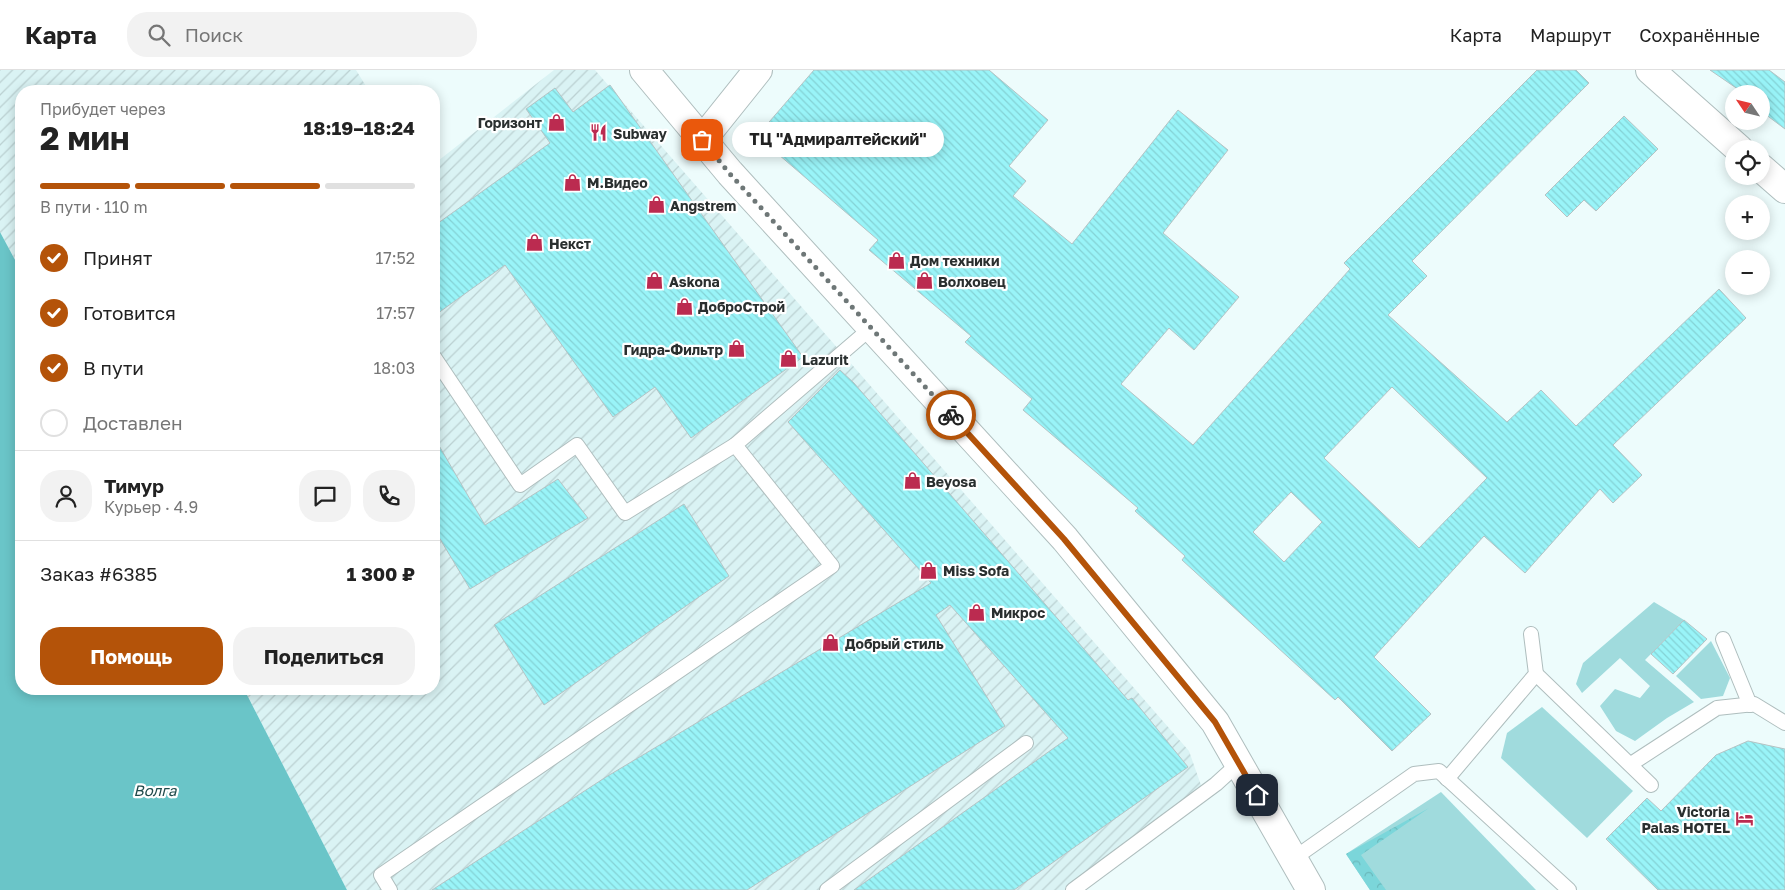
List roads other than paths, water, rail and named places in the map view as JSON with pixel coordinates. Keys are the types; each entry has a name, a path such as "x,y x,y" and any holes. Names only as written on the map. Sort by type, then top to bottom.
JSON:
{"main road":[{"path":"644,70 730,174 1064,539 1215,722 1310,890"},
{"path":"702,140 758,70"},
{"path":"1650,70 1729,140"},
{"path":"1770,176 1785,189"}],"lane":[{"path":"440,366 520,485 578,445 625,514 735,445 872,328"},
{"path":"390,890 381,875 832,566 735,445"},
{"path":"1532,634 1536,674 1651,785"},
{"path":"1723,639 1750,704"},
{"path":"1447,779 1536,674"},
{"path":"1631,764 1717,708 1754,704 1785,723"},
{"path":"827,890 1026,743"},
{"path":"1073,890 1216,784 1239,763"},
{"path":"1293,860 1414,774 1439,770 1569,890"}],"water":[{"name":"Волга","path":"0,232 15,260 15,695 247,695 347,890 0,890"}],"place":[{"name":"Горизонт","path":"556,122"},
{"name":"Subway","path":"599,133"},
{"name":"ТЦ \"Адмиралтейский\"","path":"702,140"},
{"name":"М.Видео","path":"573,182"},
{"name":"Angstrem","path":"656,205"},
{"name":"Некст","path":"535,243"},
{"name":"Дом техники","path":"896,260"},
{"name":"Askona","path":"655,281"},
{"name":"Волховец","path":"924,281"},
{"name":"ДоброСтрой","path":"684,306"},
{"name":"Гидра-Фильтр","path":"737,349"},
{"name":"Lazurit","path":"788,359"},
{"name":"Beyosa","path":"912,481"},
{"name":"Miss Sofa","path":"929,570"},
{"name":"Микрос","path":"977,612"},
{"name":"Добрый стиль","path":"831,643"},
{"name":"Victoria Palas HOTEL","path":"1744,819"}]}
